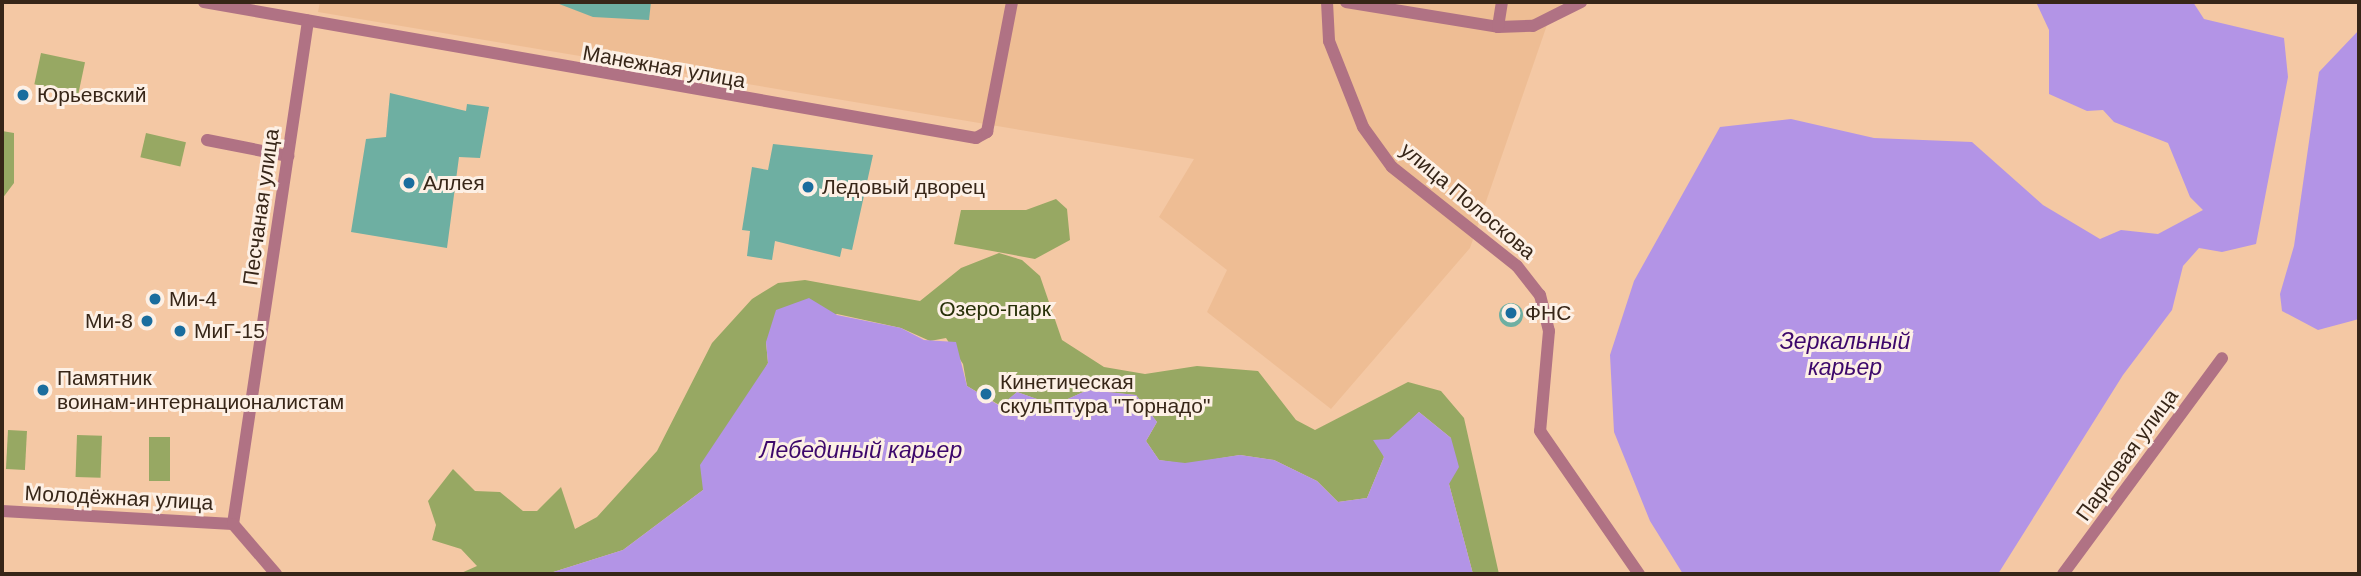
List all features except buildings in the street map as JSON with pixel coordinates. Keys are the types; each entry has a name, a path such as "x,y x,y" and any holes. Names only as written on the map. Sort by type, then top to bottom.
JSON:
{"street":[{"name":"Манежная улица","path":"204,2 976,138 987,132 1012,2"},
{"name":"улица Полоскова","path":"1327,2 1327,33 1363,127 1392,167 1517,266 1540,295 1549,331 1540,431 1639,574"},
{"path":"1346,2 1498,27 1533,26 1581,2"},
{"path":"1498,27 1502,2"},
{"name":"Песчаная улица","path":"233,524 308,21"},
{"path":"207,139 288,156"},
{"name":"Парковая улица","path":"2063,574 2222,358"},
{"name":"Молодёжная улица","path":"2,512 233,524"},
{"path":"233,524 276,574"}],"shaded area":[{"path":"320,2 1563,2 1548,22 1470,248 1331,409 1207,312 1227,270 1159,217 1194,159 318,12"}],"green space":[{"path":"41,53 85,62 78,94 34,84"},
{"path":"2,131 14,133 14,183 2,199"},
{"path":"146,133 186,142 180,167 140,157"},
{"path":"1056,199 1067,209 1070,240 1035,259 954,244 961,210 1026,210"},
{"name":"Озеро-парк","path":"999,253 1022,260 1040,276 1062,340 1104,367 1145,374 1197,366 1258,371 1296,420 1315,430 1408,382 1441,391 1464,418 1499,574 1473,574 1449,484 1451,438 1419,412 1381,450 1384,457 1367,498 1338,502 1317,481 1274,460 1240,455 1185,464 1159,460 1146,441 1157,422 1136,395 1088,390 1054,405 1017,392 1001,406 967,386 963,364 946,338 930,341 901,328 837,314 766,342 768,363 703,490 623,550 547,574 459,574 477,566 461,549 432,540 436,525 428,501 453,469 475,491 500,492 523,511 537,511 561,487 575,529 597,517 657,451 712,343 752,299 778,283 805,280 920,301 961,268"},
{"path":"8,430 27,431 25,470 6,469"},
{"path":"77,435 102,436 101,478 76,477"},
{"path":"149,437 170,437 170,481 149,481"}],"water":[{"name":"Зеркальный карьер","path":"2036,2 2193,2 2204,19 2284,38 2288,77 2256,244 2222,252 2199,248 2183,266 2172,310 2123,375 1998,574 1683,574 1650,521 1614,432 1610,355 1634,281 1720,127 1791,119 1874,138 1972,142 2043,205 2100,239 2121,230 2158,234 2203,210 2190,197 2168,143 2114,122 2103,110 2087,111 2049,94 2049,30"},
{"path":"2359,30 2359,319 2318,330 2282,311 2280,294 2294,246 2319,72"},
{"name":"Лебединый карьер","path":"809,298 837,315 901,328 924,340 956,342 967,386 1000,406 1017,392 1054,405 1088,390 1136,395 1157,422 1146,441 1159,460 1185,463 1240,455 1274,460 1317,481 1338,502 1367,498 1384,457 1373,440 1389,439 1419,412 1451,438 1459,467 1449,484 1473,574 547,574 623,550 703,490 700,465 768,363 766,342 776,310"}],"place":[{"name":"Юрьевский","path":"23,95"},
{"name":"Аллея","path":"409,183"},
{"name":"Ледовый дворец","path":"808,187"},
{"name":"Ми-4","path":"155,299"},
{"name":"ФНС","path":"1511,313"},
{"name":"Ми-8","path":"147,321"},
{"name":"МиГ-15","path":"180,331"},
{"name":"Памятник воинам-интернационалистам","path":"43,390"},
{"name":"Кинетическая скульптура \"Торнадо\"","path":"986,394"}]}
